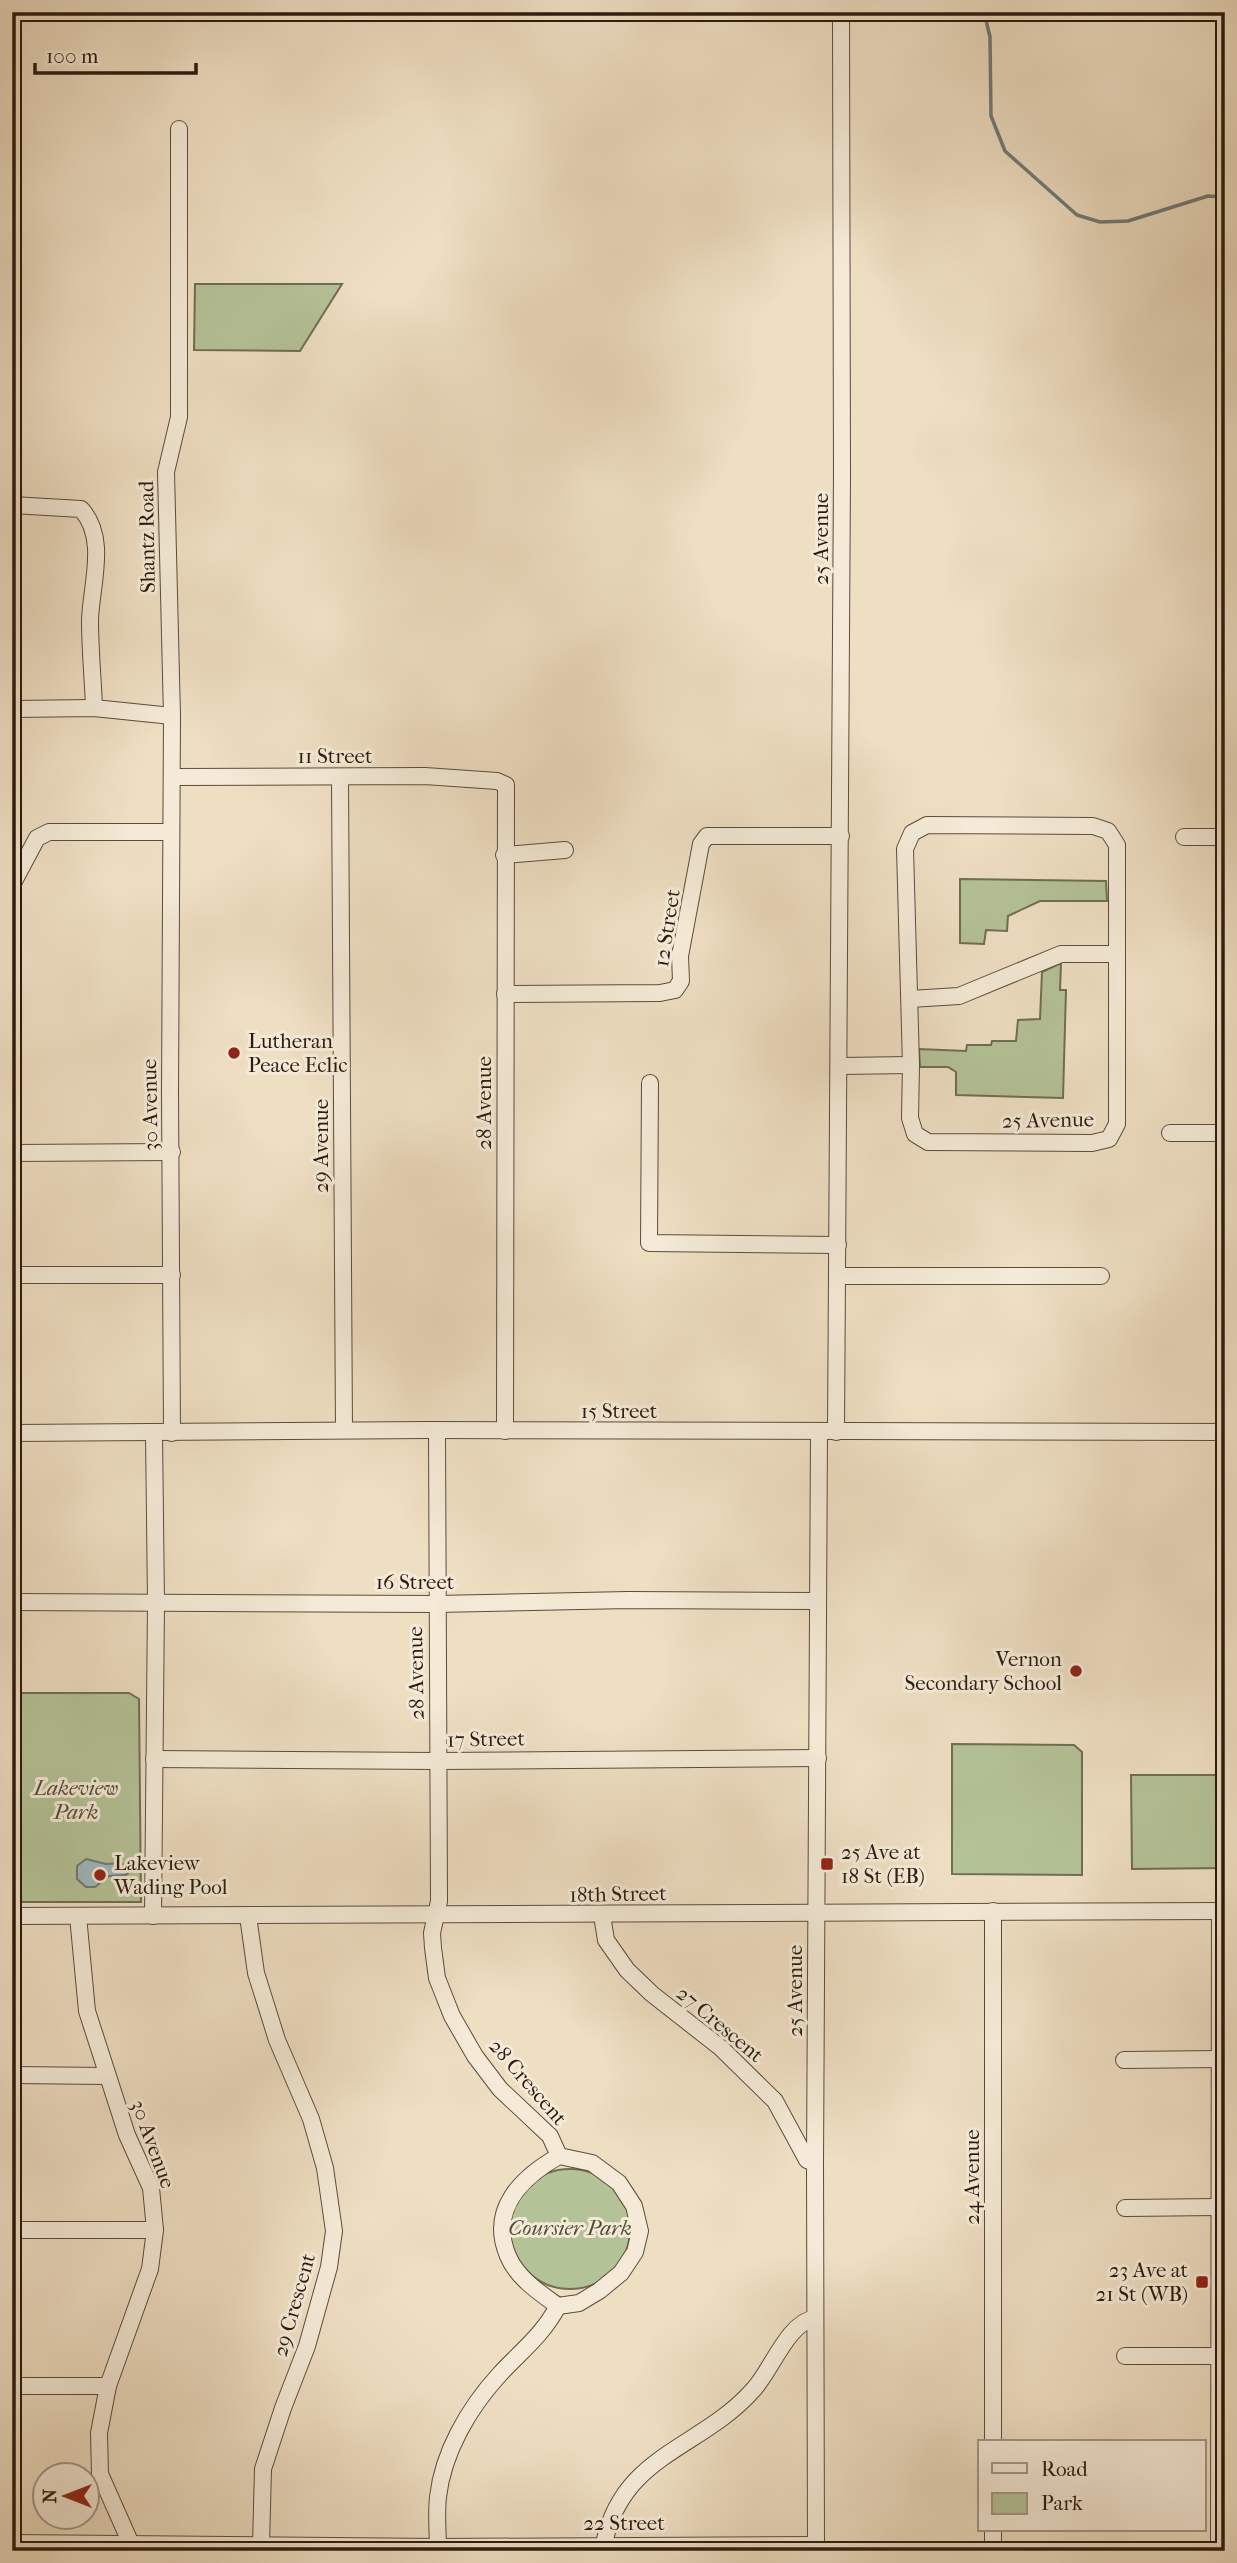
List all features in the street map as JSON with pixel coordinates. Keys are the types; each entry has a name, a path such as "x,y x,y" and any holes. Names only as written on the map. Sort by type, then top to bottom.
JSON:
{"street":[{"name":"25 Avenue","path":"836,1432 841,836 841,12"},
{"name":"Shantz Road","path":"173,777 166,471 178,417 178,129"},
{"path":"12,505 81,509 93,531 96,566 90,616 94,708"},
{"path":"12,709 94,708 172,716"},
{"name":"11 Street","path":"173,777 425,776 497,781"},
{"name":"30 Avenue","path":"172,1433 173,777"},
{"name":"29 Avenue","path":"340,777 344,1430"},
{"name":"28 Avenue","path":"497,781 506,785 505,1431"},
{"name":"25 Avenue","path":"927,825 1093,826 1108,831 1117,845 1117,954 1117,1125 1109,1139 1092,1143 928,1142 915,1134 910,1118 910,999 905,849 912,833 927,825"},
{"path":"12,885 37,838 49,832 171,832"},
{"name":"12 Street","path":"505,993 660,993 675,990 681,981 680,956 701,844 707,836 841,836"},
{"path":"1184,837 1225,836"},
{"path":"504,855 565,850"},
{"path":"910,999 959,996 1061,954 1117,954"},
{"path":"840,1066 911,1065"},
{"path":"650,1083 649,1243 838,1245"},
{"path":"1170,1133 1225,1133"},
{"path":"12,1153 172,1152"},
{"path":"12,1275 172,1275"},
{"path":"838,1276 1101,1276"},
{"name":"28 Avenue","path":"437,1430 437,1916"},
{"name":"15 Street","path":"12,1433 437,1430 1225,1433"},
{"name":"25 Avenue","path":"816,2548 817,1601 820,1432"},
{"path":"153,1916 156,1603 154,1433"},
{"name":"16 Street","path":"12,1602 436,1604 628,1600 817,1601"},
{"name":"17 Street","path":"154,1759 438,1761 818,1758"},
{"name":"24 Avenue","path":"993,1911 993,2440"},
{"path":"1219,2551 1212,2504 1222,2303 1219,2059 1222,1911"},
{"name":"18th Street","path":"12,1916 1222,1911"},
{"name":"27 Crescent","path":"602,1915 606,1940 627,1970 652,1994 690,2021 775,2101 807,2160 815,2163"},
{"name":"30 Avenue","path":"78,1916 87,2011 127,2135 151,2188 155,2230 150,2269 108,2386 99,2433 100,2474 131,2543"},
{"name":"29 Crescent","path":"247,1916 256,1973 277,2040 311,2119 325,2168 334,2231 329,2267 307,2346 263,2469 261,2546"},
{"name":"28 Crescent","path":"437,1916 432,1933 436,1968 453,2016 483,2067 500,2089 550,2136 559,2156"},
{"path":"1124,2060 1219,2059"},
{"path":"12,2075 107,2076"},
{"name":"28 Crescent","path":"559,2156 592,2163 619,2183 634,2206 640,2231 635,2252 621,2273 579,2303 558,2306 530,2285 508,2258 502,2233 505,2210 515,2189 534,2170 559,2156"},
{"path":"1125,2208 1219,2207"},
{"path":"12,2230 155,2230"},
{"path":"438,2549 438,2499 443,2468 456,2438 499,2375 546,2327 558,2306"},
{"path":"604,2544 607,2527 623,2494 650,2465 721,2420 754,2390 797,2326 815,2318"},
{"path":"1125,2356 1219,2356"},
{"path":"12,2386 108,2386"},
{"path":"993,2532 993,2551"},
{"name":"22 Street","path":"12,2543 438,2549 604,2544 816,2548"}],"green space":[{"path":"195,284 342,284 300,351 194,350"},
{"path":"960,879 1106,881 1107,901 1040,901 1008,916 1007,931 986,930 984,944 960,943"},
{"path":"1061,963 1060,990 1066,990 1063,1098 956,1095 956,1072 948,1067 920,1067 919,1049 966,1051 967,1045 1016,1041 1018,1020 1040,1019 1042,972"},
{"name":"Lakeview Park","path":"12,1693 129,1693 139,1699 141,1902 12,1902"},
{"path":"952,1744 1074,1745 1082,1752 1082,1875 952,1874"},
{"path":"1131,1775 1225,1775 1225,1868 1132,1869"},
{"name":"Coursier Park","path":"570,2169 593,2173 613,2186 626,2206 630,2229 626,2252 613,2272 593,2285 570,2289 547,2285 527,2272 514,2252 510,2229 514,2206 527,2186 547,2173"}],"water":[{"path":"86,1859 106,1864 120,1863 127,1866 129,1872 126,1875 109,1876 95,1887 86,1887 77,1879 77,1866"}],"waterway":[{"path":"984,12 990,37 991,116 1005,151 1077,215 1100,222 1128,221 1208,196 1225,197"}],"place":[{"name":"Lutheran Peace Eclic","path":"234,1053"},
{"name":"Vernon Secondary School","path":"1076,1671"},
{"name":"25 Ave at 18 St (EB)","path":"827,1864"},
{"name":"Lakeview Wading Pool","path":"100,1875"},
{"name":"23 Ave at 21 St (WB)","path":"1202,2282"}]}
